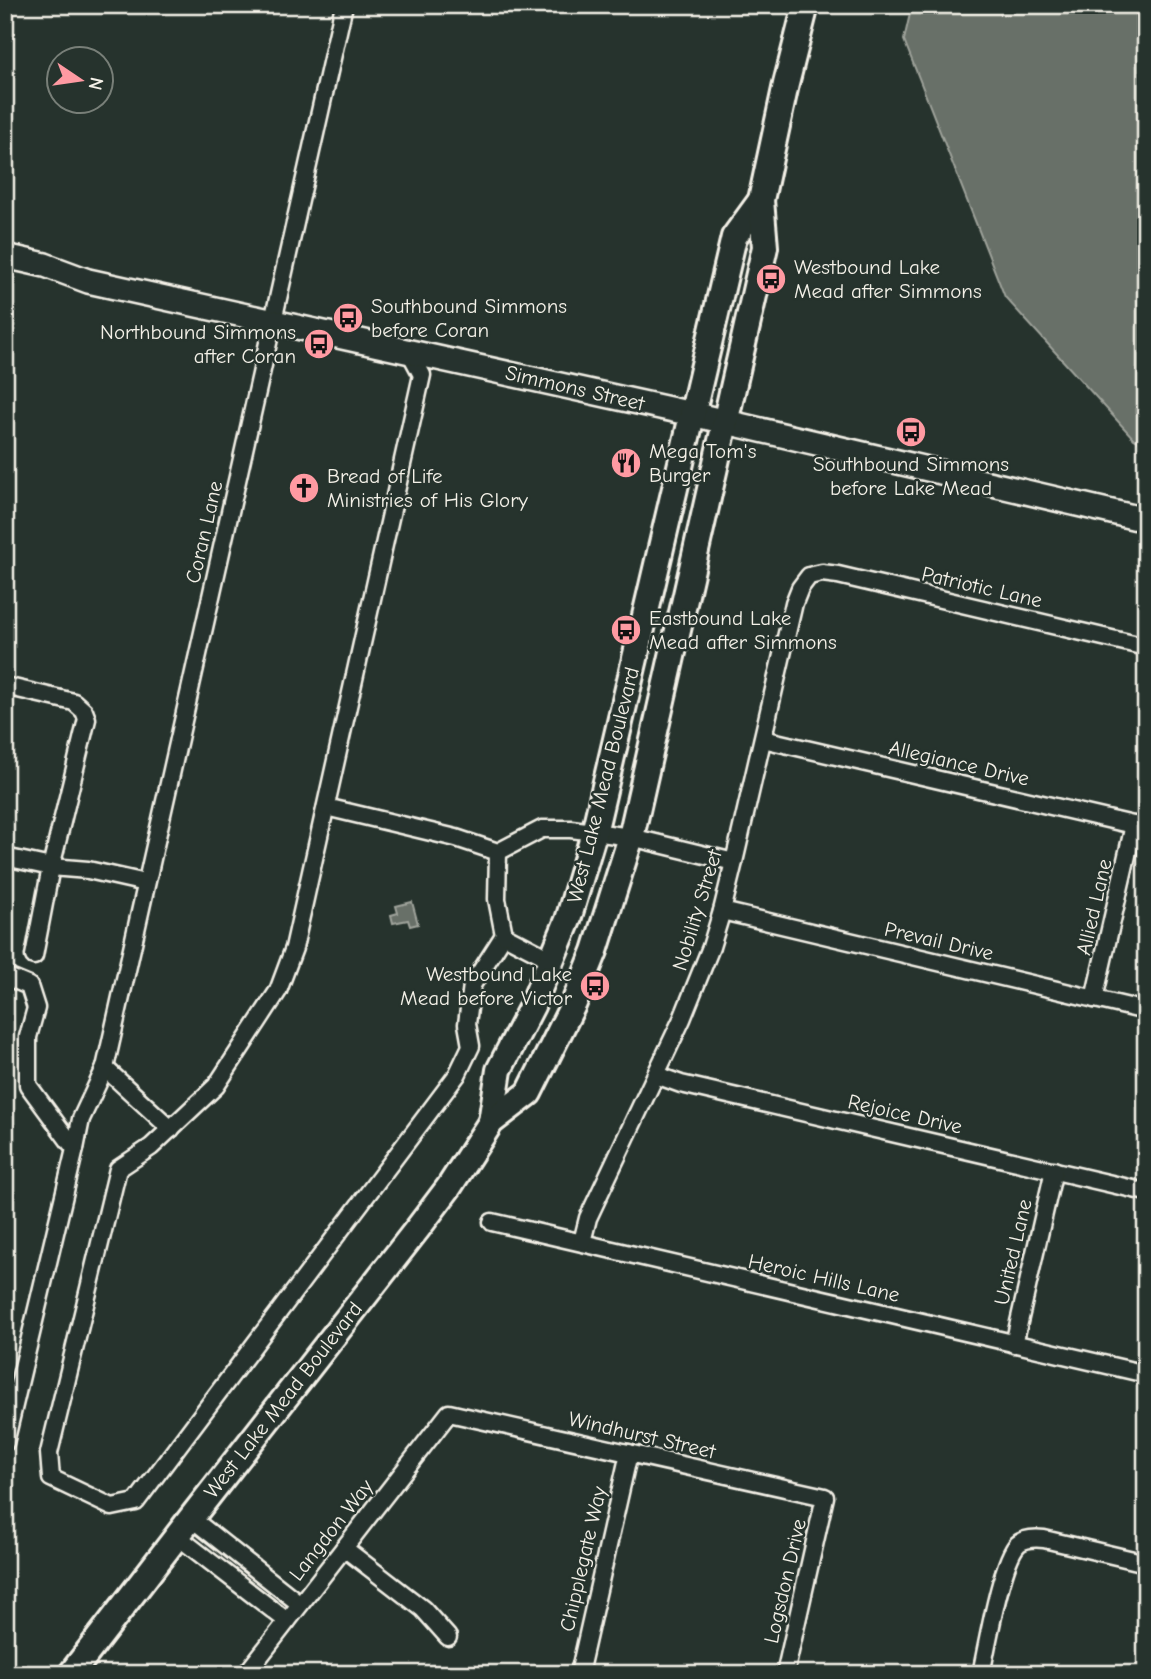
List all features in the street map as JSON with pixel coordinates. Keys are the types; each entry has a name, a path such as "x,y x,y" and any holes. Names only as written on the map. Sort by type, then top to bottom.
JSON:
{"main road":[{"name":"West Lake Mead Boulevard","path":"71,1674 449,1187 491,1122 529,1093 575,1003 595,951 631,837 765,247 761,200 806,5"},
{"name":"West Lake Mead Boulevard","path":"491,1122 499,1070 552,960 579,886 594,833 734,237 761,200"},
{"name":"Simmons Street","path":"5,256 45,265 88,281 692,414 1146,520"},
{"path":"628,686 664,694"}],"street":[{"name":"Coran Lane","path":"5,1443 80,1119 105,1068 344,5"},
{"path":"409,351 422,378 295,948 278,991 216,1086 151,1147 118,1169 49,1453 51,1478 112,1507 136,1502 457,1075 471,1046 467,1024 472,985 504,935 497,899 498,852"},
{"name":"Patriotic Lane","path":"809,576 822,573 838,575 1146,647"},
{"name":"Nobility Street","path":"582,1242 588,1218 698,983 722,911 794,603 809,576"},
{"path":"5,686 74,702 84,710 87,719 51,867 34,956"},
{"name":"Allegiance Drive","path":"763,739 1140,827"},
{"path":"326,807 456,838 498,852 542,829 572,829 631,837 734,862"},
{"name":"Allied Lane","path":"1094,999 1140,827"},
{"path":"5,857 51,867 88,870 146,883"},
{"name":"Prevail Drive","path":"722,911 1146,1011"},
{"path":"504,935 552,960"},
{"path":"5,976 29,986 36,1008 28,1037 28,1085 75,1149"},
{"path":"105,1068 171,1129"},
{"name":"Rejoice Drive","path":"656,1074 681,1084 1146,1192"},
{"name":"United Lane","path":"1014,1344 1054,1170"},
{"name":"Heroic Hills Lane","path":"492,1222 1146,1374"},
{"name":"Windhurst Street","path":"449,1413 825,1497"},
{"name":"Langdon Way","path":"246,1674 449,1413"},
{"name":"Chipplegate Way","path":"579,1674 629,1453"},
{"name":"Logsdon Drive","path":"785,1674 825,1497"},
{"path":"184,1527 300,1604"},
{"path":"184,1527 287,1621"},
{"path":"981,1674 1005,1569 1020,1542 1044,1539 1146,1563"},
{"path":"344,1548 423,1609 448,1637"}],"shaded area":[{"path":"912,5 1146,5 1146,445 1134,439 1005,297 904,40"},
{"path":"412,902 418,924 410,926 408,920 393,923 391,915 398,913 396,906"}],"place":[{"name":"Westbound Lake Mead after Simmons","path":"771,279"},
{"name":"Southbound Simmons before Coran","path":"348,318"},
{"name":"Northbound Simmons after Coran","path":"319,344"},
{"name":"Southbound Simmons before Lake Mead","path":"911,432"},
{"name":"Mega Tom's Burger","path":"626,463"},
{"name":"Bread of Life Ministries of His Glory","path":"304,488"},
{"name":"Eastbound Lake Mead after Simmons","path":"626,630"},
{"name":"Westbound Lake Mead before Victor","path":"595,986"}]}
